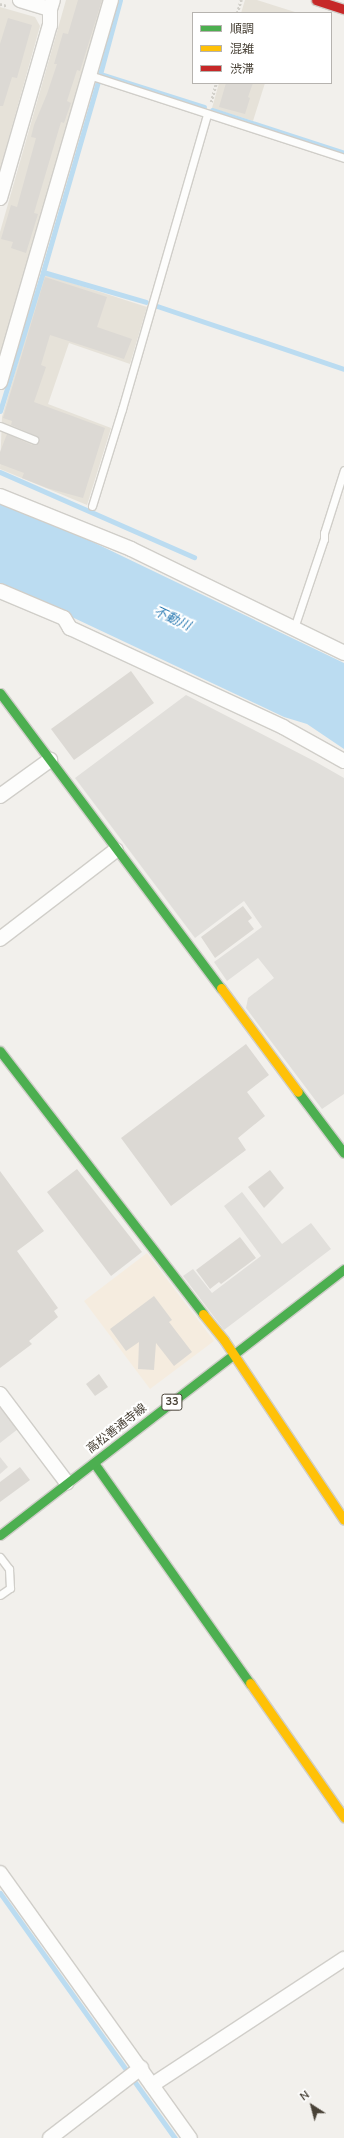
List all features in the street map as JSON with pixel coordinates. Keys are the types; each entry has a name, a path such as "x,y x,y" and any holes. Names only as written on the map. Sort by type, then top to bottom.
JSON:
{"street":[{"path":"0,198 50,25 51,4 20,0"},
{"path":"0,382 111,0"},
{"path":"316,0 344,9"},
{"path":"0,496 131,549 344,653"},
{"path":"0,591 64,618 70,628 283,727 344,761"},
{"path":"0,693 116,850 229,997 344,1153"},
{"path":"0,796 50,760"},
{"path":"0,939 116,850"},
{"path":"0,1051 232,1354 344,1520"},
{"name":"高松善通寺線","path":"0,1535 232,1354 344,1269"},
{"path":"0,1394 67,1483"},
{"path":"94,1463 188,1594 344,1817"},
{"path":"0,1873 134,2074 152,2085 190,2138"},
{"path":"152,2085 344,1959"},
{"path":"50,2138 134,2074"}],"lane":[{"path":"88,75 344,158"},
{"path":"92,506 125,402 207,114"},
{"path":"0,426 34,440"},
{"path":"294,628 324,539 324,533 344,470"},
{"path":"0,1557 9,1569 10,1588 0,1595"}],"path":[{"path":"237,12 241,0"},
{"path":"207,114 216,84"}],"shaded area":[{"path":"66,0 106,0 0,361 0,232"},
{"path":"245,0 257,0 295,12 241,12"},
{"path":"0,7 35,17 40,26 0,170"},
{"path":"219,84 265,84 253,121 212,108"},
{"path":"44,274 147,307 130,364 69,343 48,404 111,428 87,505 0,469 2,417"},
{"path":"186,695 344,778 344,1094 322,1109 246,1008 248,998 274,978 258,958 227,981 214,962 262,927 244,901 195,938 75,778"},
{"path":"242,1192 282,1244 311,1223 331,1249 224,1330 183,1276 193,1269 212,1293 261,1256 224,1206"},
{"path":"147,1253 214,1341 150,1389 84,1301"},
{"path":"0,1405 18,1429 0,1443"},
{"path":"0,1457 8,1467 0,1474"}],"water":[{"name":"不動川","path":"0,504 70,531 344,663 344,749 307,724 284,717 23,594 0,585"}],"building":[{"path":"78,0 102,0 80,71 77,70 67,101 71,103 64,123 61,122 34,213 38,214 26,253 11,248 13,242 1,239 11,205 17,207 36,138 31,137 34,125 47,94 57,64 54,64 63,33 68,34"},
{"path":"8,18 32,25 17,78 12,77 3,106 0,106 0,44"},
{"path":"226,84 253,84 248,97 250,98 245,114 219,107"},
{"path":"45,277 107,297 97,327 132,339 124,359 50,335 41,365 46,367 34,402 105,428 83,498 47,488 22,478 24,473 0,464 0,452 7,434 32,445 39,442 36,436 11,425 12,421 3,418"},
{"path":"131,671 154,703 74,760 51,729"},
{"path":"243,906 252,918 248,921 254,929 215,958 201,937"},
{"path":"246,1044 269,1075 247,1092 265,1116 238,1138 246,1150 171,1206 121,1138"},
{"path":"77,1169 142,1252 111,1276 47,1192"},
{"path":"270,1170 284,1188 264,1208 248,1187"},
{"path":"0,1171 44,1231 17,1251 58,1308 54,1311 58,1317 29,1341 32,1344 0,1368"},
{"path":"240,1237 256,1258 221,1284 219,1282 210,1289 196,1270"},
{"path":"154,1296 172,1320 169,1322 192,1352 174,1366 156,1343 154,1370 138,1369 139,1342 126,1351 110,1329"},
{"path":"99,1374 108,1387 95,1396 86,1384"},
{"path":"20,1467 30,1480 0,1502 0,1482"}],"waterway":[{"path":"120,0 100,74 204,107"},
{"path":"0,411 43,272 98,81"},
{"path":"212,110 344,153"},
{"path":"43,272 146,302"},
{"path":"157,306 344,369"},
{"path":"0,472 194,557"},
{"path":"0,1893 175,2138"}],"traffic: fast":[{"path":"0,693 221,988"},
{"path":"0,1051 203,1314"},
{"path":"298,1092 344,1153"},
{"path":"0,1535 344,1269"},
{"path":"94,1463 250,1683"}],"traffic: slow":[{"path":"221,988 298,1092"},
{"path":"203,1314 224,1340 344,1520"},
{"path":"250,1683 344,1817"}],"traffic: jam":[{"path":"316,0 344,9"}]}
